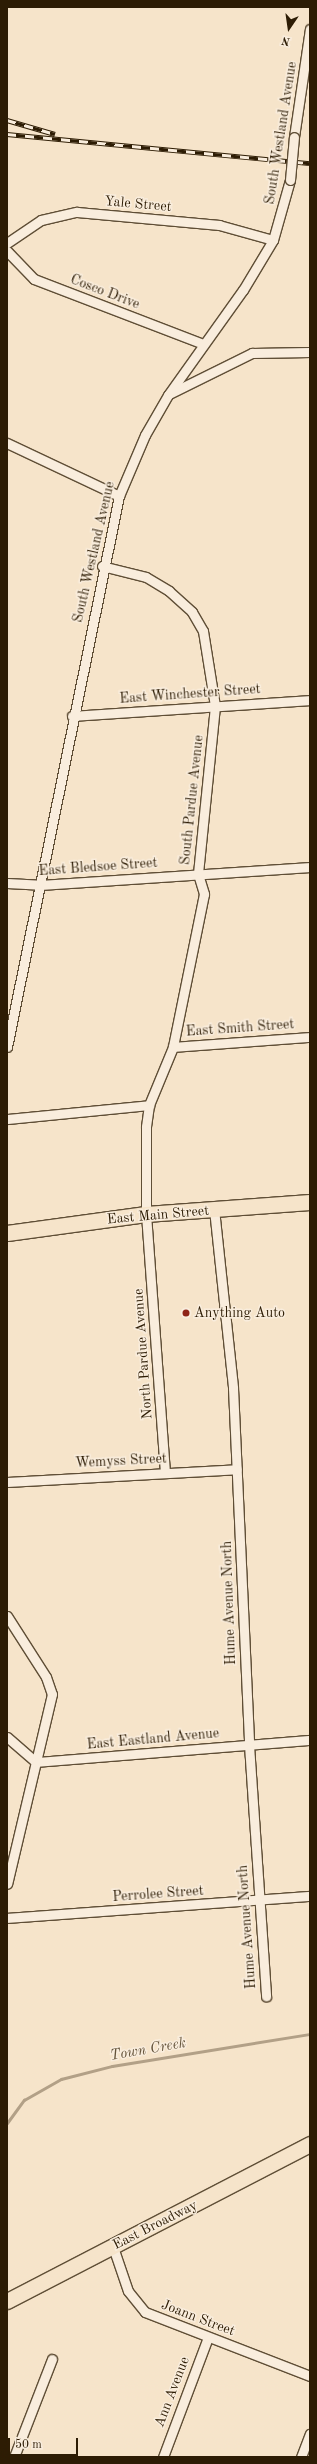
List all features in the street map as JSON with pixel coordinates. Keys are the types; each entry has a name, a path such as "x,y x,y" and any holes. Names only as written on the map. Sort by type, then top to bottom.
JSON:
{"main road":[{"name":"East Main Street","path":"7,1233 146,1214 310,1202"},
{"name":"East Broadway","path":"7,2301 307,2143"}],"street":[{"name":"South Westland Avenue","path":"7,1048 102,566 119,496 145,435 168,395 273,240 290,180 294,137 310,29"},
{"name":"Yale Street","path":"7,243 41,220 77,212 219,225 273,240"},
{"name":"Cosco Drive","path":"7,251 34,279 203,344"},
{"path":"168,395 252,353 310,352"},
{"path":"7,443 119,496"},
{"name":"South Pardue Avenue","path":"102,566 146,577 170,591 192,612 203,631 216,706 198,874 204,894 173,1047 149,1105 146,1214 148,1234"},
{"name":"East Winchester Street","path":"72,716 310,700"},
{"name":"East Bledsoe Street","path":"7,883 40,885 310,867"},
{"name":"East Smith Street","path":"173,1047 310,1038"},
{"path":"7,1119 149,1105"},
{"name":"Hume Avenue North","path":"214,1209 225,1298 237,1469 249,1745 258,1900 266,1996"},
{"name":"North Pardue Avenue","path":"148,1234 165,1472"},
{"name":"Wemyss Street","path":"7,1482 237,1469"},
{"path":"7,1616 46,1677 52,1694 7,1884"},
{"path":"7,1737 36,1762"},
{"name":"East Eastland Avenue","path":"36,1762 310,1740"},
{"name":"Perrolee Street","path":"7,1918 310,1896"},
{"name":"Joann Street","path":"112,2247 128,2292 145,2312 310,2376"},
{"name":"Ann Avenue","path":"163,2457 208,2337"},
{"path":"14,2457 52,2359"},
{"path":"301,2457 310,2434"}],"waterway":[{"name":"Town Creek","path":"7,2123 24,2100 61,2079 112,2066 310,2034"}],"railway":[{"path":"7,120 55,134"},
{"path":"7,134 310,163"}],"place":[{"name":"Anything Auto","path":"186,1313"}]}
